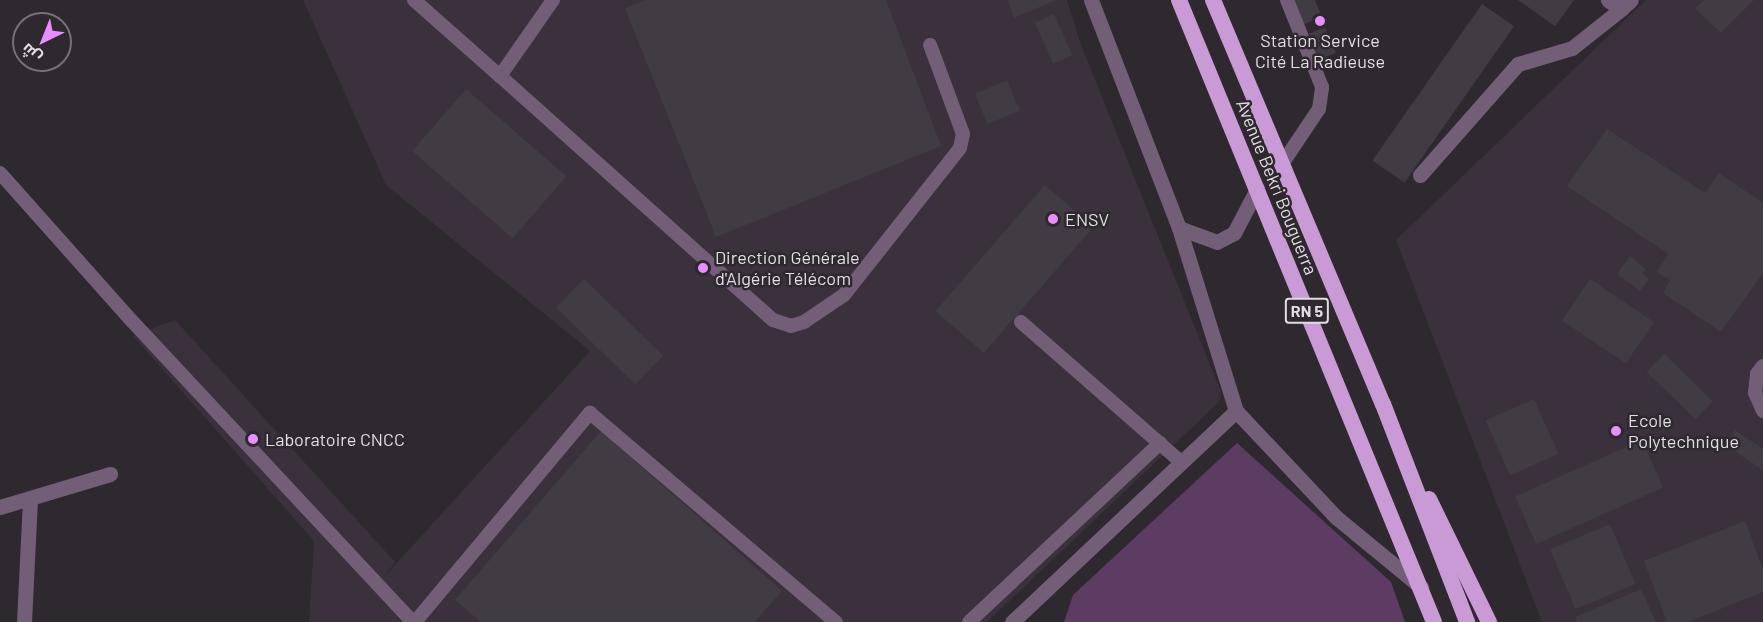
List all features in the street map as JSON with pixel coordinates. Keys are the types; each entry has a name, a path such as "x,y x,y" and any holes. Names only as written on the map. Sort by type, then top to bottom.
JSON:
{"highway":[{"name":"Avenue Bekri Bouguerra","path":"1179,0 1434,622"},
{"name":"Avenue Bekri Bouguerra","path":"1213,0 1383,404 1467,622"},
{"name":"RN 5","path":"1383,404 1489,622"}],"street":[{"path":"1091,0 1179,228 1236,411 1337,518 1421,587"},
{"path":"1608,0 1626,5"},
{"path":"1420,175 1518,64 1572,48 1626,5"},
{"path":"1179,228 1217,242 1234,233 1257,189"},
{"path":"1012,622 1236,411"},
{"path":"0,507 30,500 110,474"},
{"path":"24,622 30,500"}],"lane":[{"path":"414,0 773,320 791,326 804,322 844,295 960,148 963,134 930,45"},
{"path":"500,76 553,0"},
{"path":"1282,164 1319,110 1322,87 1287,0"},
{"path":"0,173 132,321 414,622 590,413 836,622"},
{"path":"1021,322 1181,462"},
{"path":"1763,366 1757,374 1755,393 1763,411"},
{"path":"969,622 1160,443"}],"shaded area":[{"path":"303,0 1067,0 1081,45 1221,392 1219,402 987,622 309,622 314,541 133,336 175,320 395,562 384,577 590,351 386,185"},
{"name":"Ecole Polytechnique","path":"1646,0 1763,0 1763,622 1542,622 1396,240"},
{"path":"1237,443 1391,582 1405,622 1064,622 1073,595"}],"building":[{"path":"645,0 886,0 941,146 716,237 625,8"},
{"path":"1007,0 1056,0 1014,18"},
{"path":"1294,0 1315,0 1322,17 1302,25"},
{"path":"1518,0 1574,0 1555,26"},
{"path":"1704,0 1754,0 1721,33 1695,8"},
{"path":"1482,4 1514,26 1404,183 1372,160"},
{"path":"1054,14 1072,55 1053,64 1035,23"},
{"path":"1325,27 1336,53 1319,60 1308,34"},
{"path":"1007,80 1020,110 988,124 975,94"},
{"path":"466,89 566,176 513,238 412,151"},
{"path":"1607,129 1705,193 1719,173 1763,203 1763,273 1721,332 1663,293 1670,280 1657,272 1668,254 1567,186"},
{"path":"1045,185 1093,227 984,353 935,311"},
{"path":"1630,256 1646,269 1642,274 1649,279 1640,291 1617,274"},
{"path":"584,279 663,355 635,384 556,308"},
{"path":"1590,279 1654,322 1626,364 1562,320"},
{"path":"1664,354 1713,401 1696,419 1647,372"},
{"path":"1534,399 1558,454 1510,475 1486,421"},
{"path":"1735,430 1763,449 1763,470 1725,445"},
{"path":"601,431 782,591 754,622 481,622 455,600"},
{"path":"1642,440 1663,488 1536,544 1515,497"},
{"path":"1745,521 1763,569 1763,592 1688,622 1667,622 1644,561"},
{"path":"1610,524 1635,584 1576,609 1550,549"},
{"path":"1641,589 1656,622 1577,622 1575,617"}],"place":[{"name":"Station Service Cité La Radieuse","path":"1320,21"},
{"name":"ENSV","path":"1053,219"},
{"name":"Direction Générale d'Algérie Télécom","path":"703,268"},
{"name":"Ecole Polytechnique","path":"1616,431"},
{"name":"Laboratoire CNCC","path":"253,439"}]}
